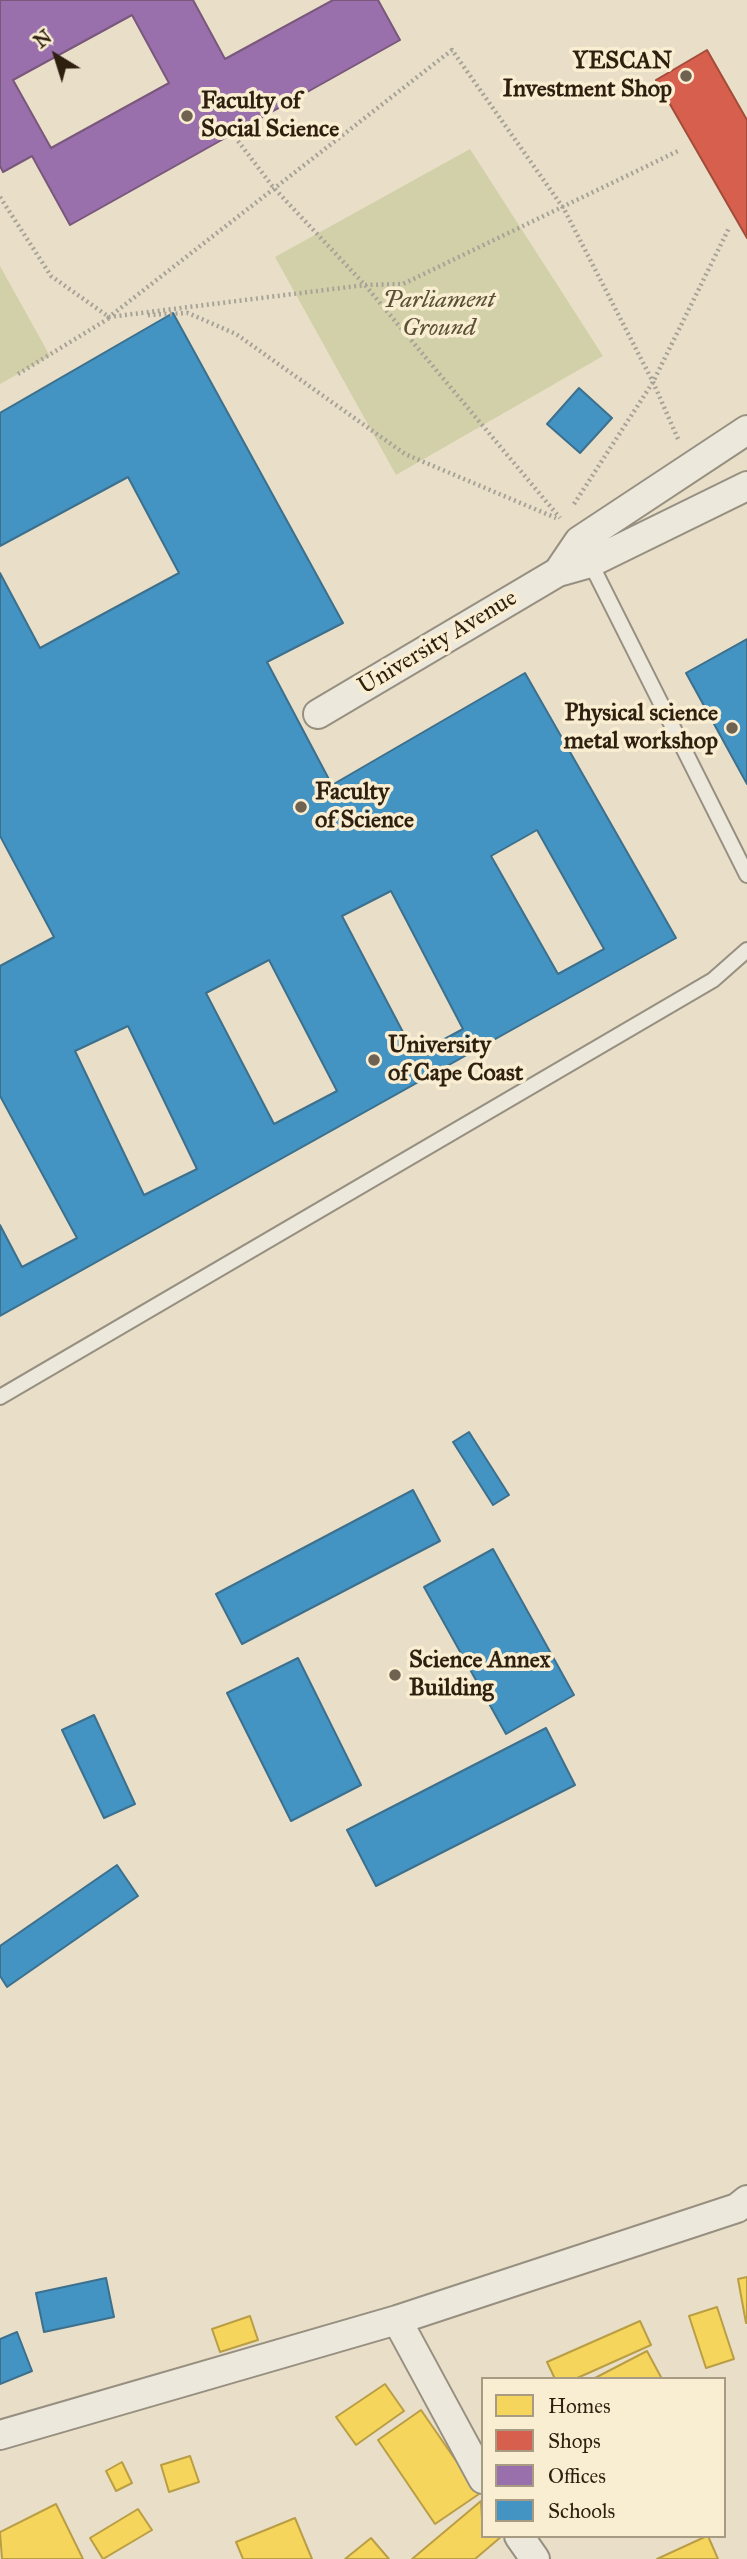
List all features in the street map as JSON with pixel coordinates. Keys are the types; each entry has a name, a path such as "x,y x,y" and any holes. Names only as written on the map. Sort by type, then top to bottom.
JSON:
{"street":[{"name":"University Avenue","path":"318,714 558,572 577,542 747,430"},
{"name":"University Avenue","path":"577,542 747,486"},
{"path":"0,2435 397,2320 744,2208"},
{"path":"397,2320 481,2475"},
{"path":"520,2538 535,2559"}],"lane":[{"path":"577,542 747,875"},
{"path":"0,1397 713,980 747,950"}],"path":[{"path":"18,374 109,317 452,50 564,209 653,382 689,466"},
{"path":"238,141 273,187 365,285 577,542"},
{"path":"109,317 365,285 403,285 564,209 678,151"},
{"path":"0,197 51,276 109,317 188,313 236,334 404,454 577,542"},
{"path":"577,542 729,228"}],"green space":[{"name":"Parliament Ground","path":"470,149 603,356 396,475 275,257"},
{"path":"0,266 50,356 0,384"}],"building: Homes":[{"path":"747,2277 747,2323 746,2323 738,2279"},
{"path":"717,2307 734,2359 706,2368 689,2316"},
{"path":"250,2316 258,2340 220,2352 212,2329"},
{"path":"640,2321 651,2345 579,2377 554,2377 547,2362"},
{"path":"647,2351 661,2377 597,2377"},
{"path":"385,2384 404,2411 356,2445 336,2417"},
{"path":"421,2410 479,2494 435,2524 378,2440"},
{"path":"190,2456 199,2482 169,2492 161,2465"},
{"path":"122,2462 132,2483 116,2491 106,2471"},
{"path":"481,2501 481,2538 500,2538 475,2559 412,2559"},
{"path":"56,2504 83,2559 2,2559 0,2532"},
{"path":"138,2509 152,2530 103,2559 90,2538"},
{"path":"295,2518 312,2559 243,2559 236,2542"},
{"path":"371,2538 389,2559 345,2559"},
{"path":"703,2538 709,2538 718,2559 657,2559"}],"building: Shops":[{"path":"707,50 747,120 747,238 656,80"}],"building: Offices":[{"name":"Faculty of Social Science","path":"0,0 193,0 225,59 333,0 378,0 400,40 70,225 32,156 3,172 0,166","holes":["132,15 169,83 51,148 13,80"]}],"building: Schools":[{"name":"Faculty of Science","path":"173,313 343,623 267,662 332,785 525,673 676,938 0,1316 0,1225 22,1267 77,1238 0,1096 0,966 54,937 0,836 0,573 40,648 179,573 128,477 0,546 0,413","holes":["537,830 604,949 558,974 491,856","391,891 463,1029 415,1055 342,916","269,960 337,1091 274,1124 206,993","128,1026 197,1169 144,1195 75,1051"]},
{"path":"579,388 612,418 580,453 547,424"},
{"name":"Physical science metal workshop","path":"747,639 747,784 686,673"},
{"path":"469,1432 509,1495 493,1505 453,1442"},
{"path":"413,1490 440,1541 242,1644 216,1594"},
{"path":"493,1549 574,1695 506,1734 424,1587"},
{"path":"298,1658 361,1785 291,1821 227,1693"},
{"path":"94,1715 135,1804 104,1818 62,1730"},
{"path":"546,1728 575,1785 376,1886 347,1830"},
{"path":"117,1865 138,1896 7,1987 0,1976 0,1946"},
{"path":"106,2278 114,2317 44,2332 36,2293"},
{"path":"17,2332 32,2371 0,2384 0,2339"}],"place":[{"name":"YESCAN Investment Shop","path":"686,76"},
{"name":"Faculty of Social Science","path":"187,116"},
{"name":"Physical science metal workshop","path":"732,728"},
{"name":"Faculty of Science","path":"301,807"},
{"name":"University of Cape Coast","path":"374,1060"},
{"name":"Science Annex Building","path":"395,1675"}]}
